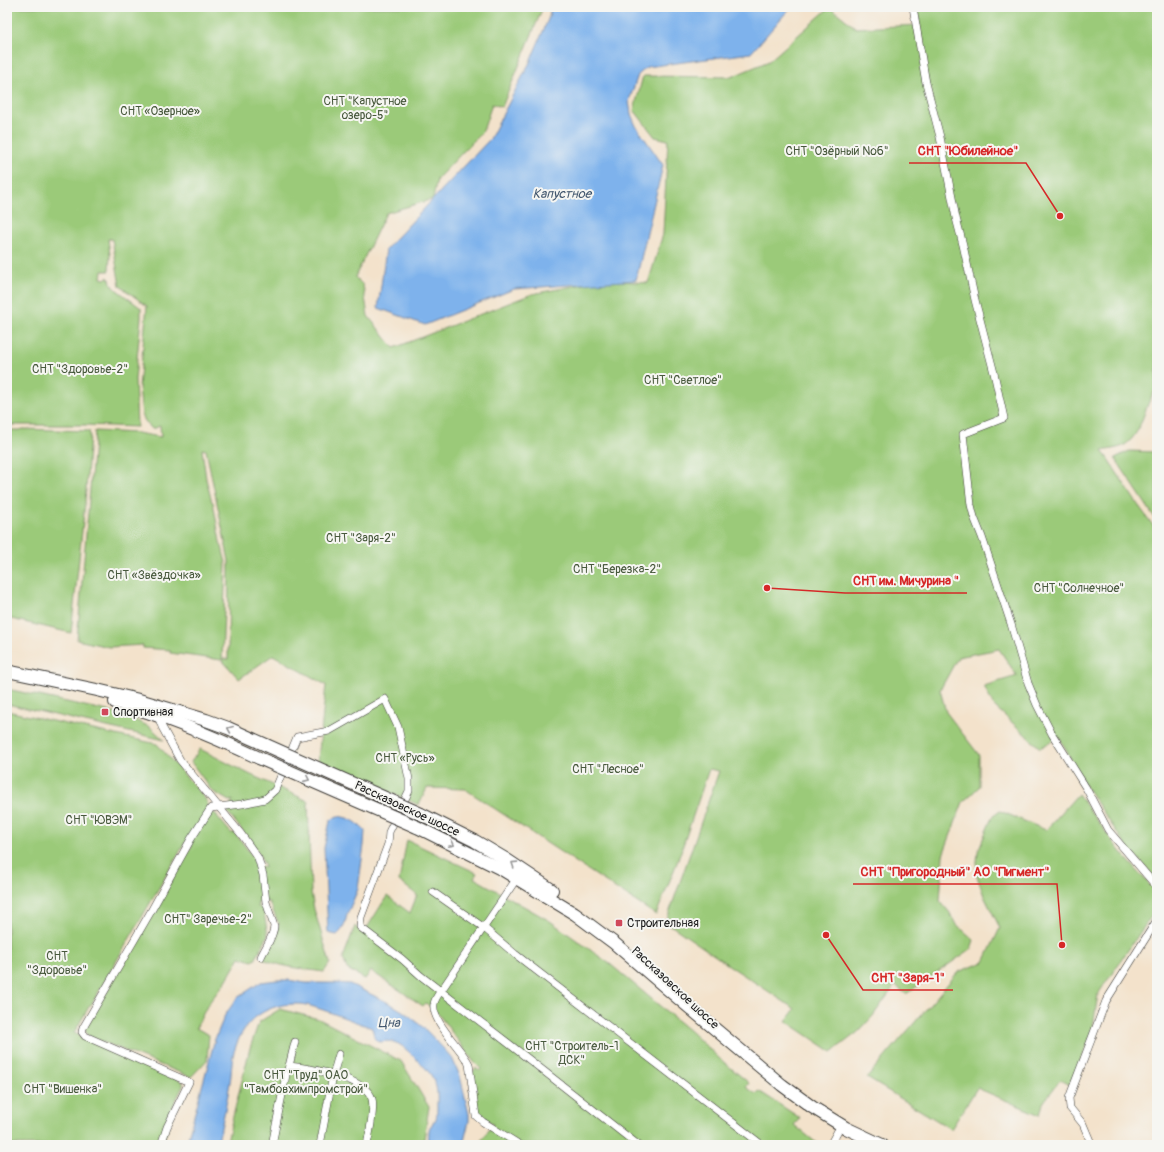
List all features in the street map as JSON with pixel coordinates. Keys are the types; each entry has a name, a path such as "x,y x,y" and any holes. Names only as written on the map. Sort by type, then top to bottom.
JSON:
{"main road":[{"name":"Рассказовское шоссе","path":"7,671 139,700 206,720 228,728 421,814 475,841 545,885 616,936 683,994 748,1058"},
{"name":"Рассказовское шоссе","path":"7,678 96,697 158,716 213,737 417,827 475,855 517,878 575,914 614,943 748,1058 782,1085 812,1107 841,1125 882,1145"}],"street":[{"path":"913,7 926,83 940,137 956,218 975,300 994,372 1004,418 963,434 971,505 974,518 982,537 1011,624 1028,683 1037,705 1052,734 1086,788 1108,830 1157,887"},
{"path":"161,1145 167,1127 189,1082 85,1036 82,1032 83,1028 191,839 211,808 242,804 265,798 274,790 297,737 329,731 385,699 398,728 409,779 409,791 389,832 388,844 361,917 360,927 638,1145"},
{"path":"158,716 162,727 180,760 258,858 262,869 266,902 274,922 274,930 261,957"},
{"path":"517,878 434,1002 434,1012 443,1028 465,1057 468,1064 476,1116 520,1145"},
{"path":"433,892 483,927 515,954 762,1145"},
{"path":"1090,1145 1091,1143 1083,1124 1070,1108 1069,1098 1106,1001 1157,920"},
{"path":"272,1145 286,1075 295,1042"},
{"path":"320,1145 333,1075 339,1054"},
{"path":"289,1066 304,1067 356,1082 367,1090 372,1097 373,1105 367,1145"},
{"path":"830,1145 841,1125"}],"green space":[{"path":"7,7 543,7 502,107 492,104 483,131 437,179 433,199 386,213 355,277 363,285 368,316 394,348 532,294 605,280 648,283 663,234 668,140 655,137 634,110 643,76 731,77 769,61 830,7 856,28 919,25 916,7 1157,7 1157,389 1148,403 1139,427 1130,441 1121,447 1102,451 1157,531 1157,880 1124,843 1085,785 1059,737 1040,748 993,705 984,686 1017,676 999,649 958,657 940,690 946,712 979,755 979,787 963,802 943,855 940,901 950,913 955,923 974,940 971,949 906,994 895,985 873,1016 858,1032 832,1052 786,1021 795,1009 666,922 719,771 709,769 678,860 656,915 465,789 427,788 419,805 318,760 326,685 273,655 239,679 222,660 170,653 170,650 143,648 143,645 109,647 77,640 95,431 137,433 161,437 160,426 152,429 142,415 139,387 147,306 120,286 112,239 108,239 110,255 109,271 102,271 101,278 105,279 107,277 110,279 113,287 141,308 135,379 137,427 86,425 7,425","holes":["202,449 206,450 229,561 228,659 222,659 226,563 220,542 213,502 206,479"]},
{"path":"7,430 89,431 90,435 85,503 71,633 7,618"},
{"path":"1129,451 1157,452 1157,521 1115,458"},
{"path":"7,689 108,711 150,727 164,740 7,704"},
{"path":"7,711 157,744 199,791 208,803 207,804 231,833 235,833 254,858 258,868 265,866 259,854 227,811 233,800 229,801 212,791 191,762 200,749 249,774 308,801 311,892 314,909 330,963 324,972 283,965 263,958 275,936 279,924 269,902 258,901 258,907 263,908 268,935 255,960 252,961 240,957 226,981 208,1004 196,1028 209,1035 207,1060 191,1077 88,1036 85,1029 192,845 186,841 74,1033 183,1082 183,1086 163,1126 167,1131 161,1145 7,1145"},
{"path":"1078,794 1119,850 1157,893 1157,908 1098,994 1092,1033 1069,1085 1060,1080 1043,1103 1040,1115 977,1088 951,1129 867,1078 958,972 984,962 1000,928 984,896 976,873 978,851 992,817 1000,811 1046,830"},
{"name":"СНТ \"Строитель-1 ДСК\"","path":"407,840 477,873 474,878 550,921 610,964 749,1083 746,1087 756,1094 759,1091 800,1118 794,1125 819,1145 478,1145 493,1124 478,1113 472,1073 476,1068 479,1071 481,1069 474,1062 439,1015 426,1003 423,1006 371,971 365,979 347,969 343,958 355,926 363,934 387,896 410,913 417,895 399,881"},
{"name":"СНТ \"Труд\" ОАО \"Тамбовхимпромстрой\"","path":"280,1009 319,1019 401,1061 429,1107 423,1145 226,1145 250,1048 259,1022"}],"water":[{"name":"Капустное","path":"551,7 791,7 751,53 647,67 638,75 629,101 631,114 636,126 663,165 636,280 514,289 425,325 378,308 386,249 490,139 530,62 549,17"},
{"path":"337,816 353,820 365,831 358,889 345,923 337,935 328,933 324,848 330,821"},
{"name":"Цна","path":"277,980 306,983 350,984 406,1013 425,1029 452,1058 460,1076 469,1114 469,1121 463,1145 428,1145 429,1129 436,1119 437,1112 436,1088 432,1076 405,1048 394,1042 380,1042 375,1039 372,1028 308,1005 288,1004 277,1006 259,1015 244,1029 239,1038 232,1061 231,1078 217,1145 186,1145 215,1039 225,1015 237,998 261,982"}],"place":[{"name":"СНТ \"Юбилейное\"","path":"1060,216"},
{"name":"СНТ им. Мичурина \"","path":"767,588"},
{"name":"Спортивная","path":"105,712"},
{"name":"Строительная","path":"619,923"},
{"name":"СНТ \"Заря-1\"","path":"826,935"},
{"name":"СНТ \"Пригородный\" АО \"Пигмент\"","path":"1062,945"}],"park label":[{"name":"СНТ \"Капустное озеро-5\"","path":"365,108"},
{"name":"СНТ «Озерное»","path":"160,111"},
{"name":"СНТ \"Озёрный №6\"","path":"837,151"},
{"name":"СНТ \"Здоровье-2\"","path":"80,369"},
{"name":"СНТ \"Светлое\"","path":"683,380"},
{"name":"СНТ \"Заря-2\"","path":"361,538"},
{"name":"СНТ \"Березка-2\"","path":"617,569"},
{"name":"СНТ «Звёздочка»","path":"154,575"},
{"name":"СНТ \"Солнечное\"","path":"1079,588"},
{"name":"СНТ «Русь»","path":"405,758"},
{"name":"СНТ \"Лесное\"","path":"608,769"},
{"name":"СНТ \"ЮВЭМ\"","path":"99,820"},
{"name":"СНТ\" Заречье-2\"","path":"208,919"},
{"name":"СНТ \"Здоровье\"","path":"57,963"},
{"name":"СНТ \"Вишенка\"","path":"63,1089"}]}
